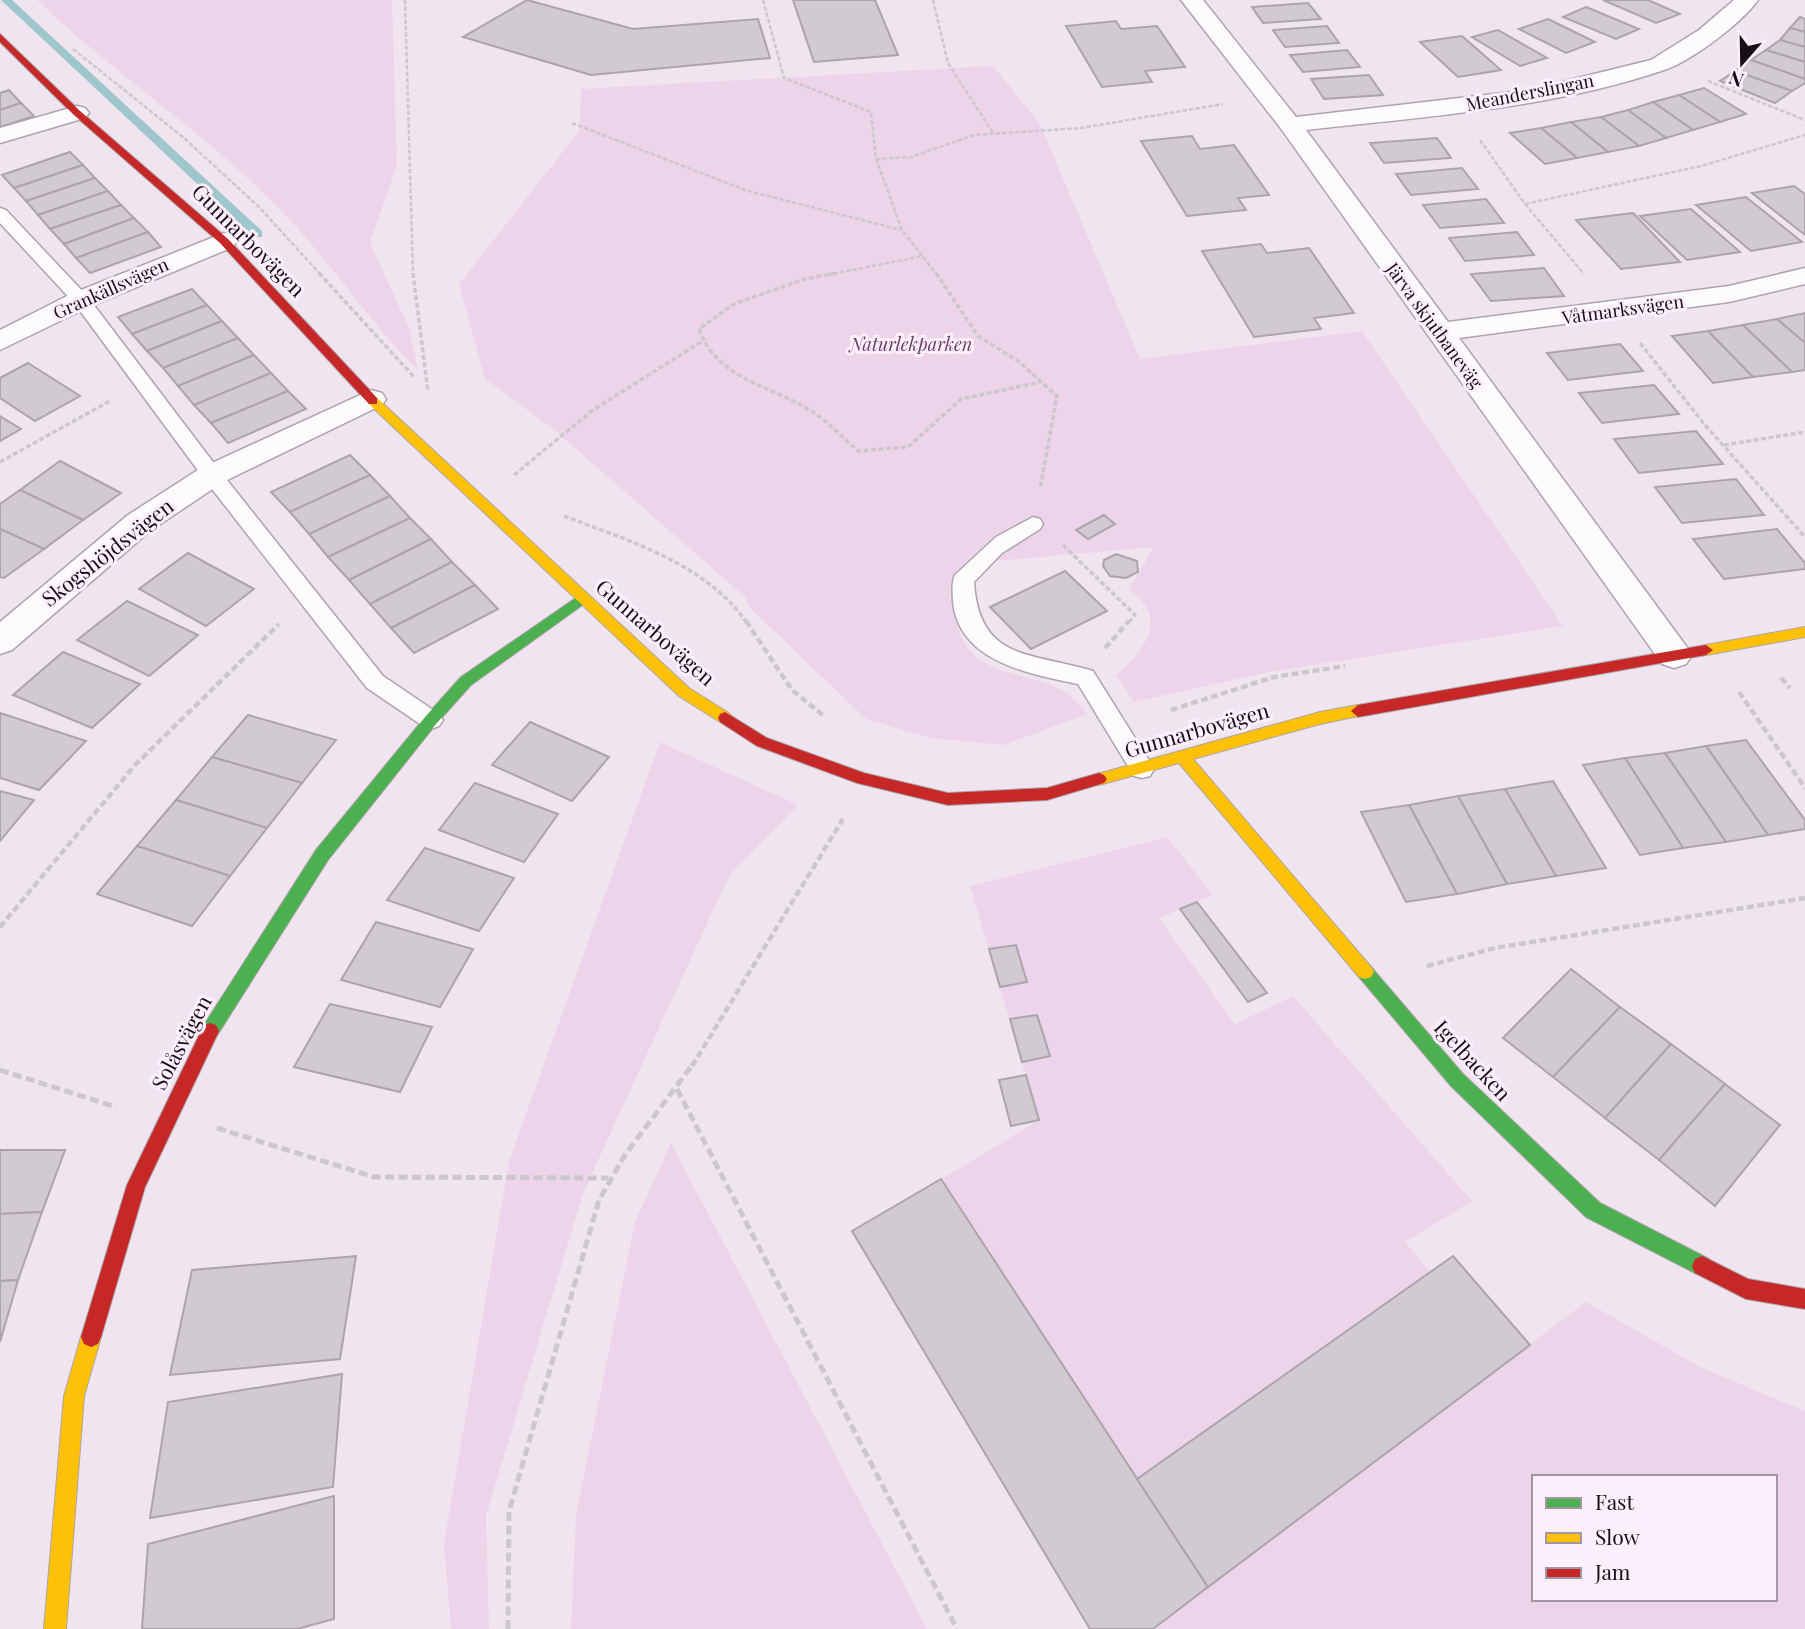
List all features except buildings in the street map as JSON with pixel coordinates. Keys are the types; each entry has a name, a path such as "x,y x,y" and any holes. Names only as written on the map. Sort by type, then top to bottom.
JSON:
{"street":[{"name":"Järva skjutbaneväg","path":"1192,0 1290,125 1674,655"},
{"name":"Meanderslingan","path":"1290,125 1528,97 1659,65 1707,35 1747,0"},
{"name":"Gunnarbovägen","path":"0,37 77,113 223,241 371,399 684,692 762,742 862,779 947,799 1047,794 1320,718 1805,632"},
{"path":"0,136 77,113"},
{"name":"Grankällsvägen","path":"0,341 81,299 223,241"},
{"name":"Våtmarksvägen","path":"1438,332 1729,294 1805,276"},
{"name":"Skogshöjdsvägen","path":"0,641 139,523 212,475 371,399"},
{"name":"Solåsvägen","path":"55,1629 74,1396 136,1185 164,1122 215,1021 322,855 431,720 466,681 583,598"},
{"name":"Igelbacken","path":"1181,755 1457,1080 1593,1210 1746,1289 1805,1300"}],"lane":[{"path":"0,213 81,299 212,475 375,682 431,720"},
{"path":"1033,524 1009,536 962,580 966,614 983,641 1024,664 1085,677 1142,769"}],"path":[{"path":"405,0 411,260 428,392 433,403"},
{"path":"762,0 784,78 871,112 876,159 902,230 978,336 1018,361 1057,396 1033,524 1066,548 1135,615 1098,656 1085,677"},
{"path":"933,0 948,63 993,134"},
{"path":"1659,65 1688,72 1769,108 1805,120"},
{"path":"876,159 911,157 974,135 1081,128 1187,108 1269,99"},
{"path":"572,123 745,190 902,230"},
{"path":"1525,204 1650,178 1774,147 1805,135"},
{"path":"923,256 805,279 734,304 699,329 701,342 719,363 812,412 858,451 908,447 961,399 1042,382"},
{"path":"508,480 593,410 701,342"},
{"path":"0,462 86,412 145,384"},
{"path":"1723,445 1805,432"},
{"path":"560,515 643,546 707,583 740,613 792,690 832,722"},
{"path":"0,927 135,765 307,596"},
{"path":"1739,692 1805,788"},
{"path":"508,1629 509,1511 599,1200 608,1178 677,1089 846,813"},
{"path":"1382,993 1423,967 1495,947 1805,898"},
{"path":"0,1070 164,1122 235,1132 374,1177 608,1178"},
{"path":"677,1089 957,1629"}],"green space":[{"path":"37,0 392,0 397,165 370,243 409,328 418,370 303,235 257,187"},
{"name":"Naturlekparken","path":"993,66 1040,124 1140,359 1362,331 1563,626 1269,672 1134,702 1116,676 1142,647 1150,629 1147,607 1129,589 1154,547 995,561 953,591 956,619 962,639 972,653 984,662 1064,691 1088,714 1004,745 930,738 866,719 750,608 745,597 552,428 485,379 459,284 579,131 581,89"},
{"path":"660,742 798,805 729,876 583,1193 486,1516 489,1629 451,1629 444,1544 509,1161"},
{"path":"1167,837 1213,895 1159,918 1235,1024 1293,996 1472,1201 1405,1242 1430,1272 1137,1479 941,1179 1039,1120 970,886"},
{"path":"671,1143 927,1629 571,1629 576,1514 635,1222"},
{"path":"1586,1302 1702,1368 1805,1411 1805,1629 1153,1629"}],"waterway":[{"path":"6,0 258,234"}],"traffic: fast":[{"path":"210,1031 322,855 431,720 466,681 583,598"},
{"path":"1365,972 1457,1080 1593,1210 1702,1266"}],"traffic: slow":[{"path":"373,401 684,692 725,718"},
{"path":"1706,650 1805,632"},
{"path":"1099,779 1320,718 1358,711"},
{"path":"1181,755 1365,972"},
{"path":"55,1629 74,1396 91,1337"}],"traffic: jam":[{"path":"0,37 77,113 224,241 373,401"},
{"path":"1358,711 1706,650"},
{"path":"725,718 762,742 862,779 948,799 1047,794 1099,779"},
{"path":"91,1337 136,1185 210,1031"},
{"path":"1702,1266 1746,1289 1805,1299"}]}
